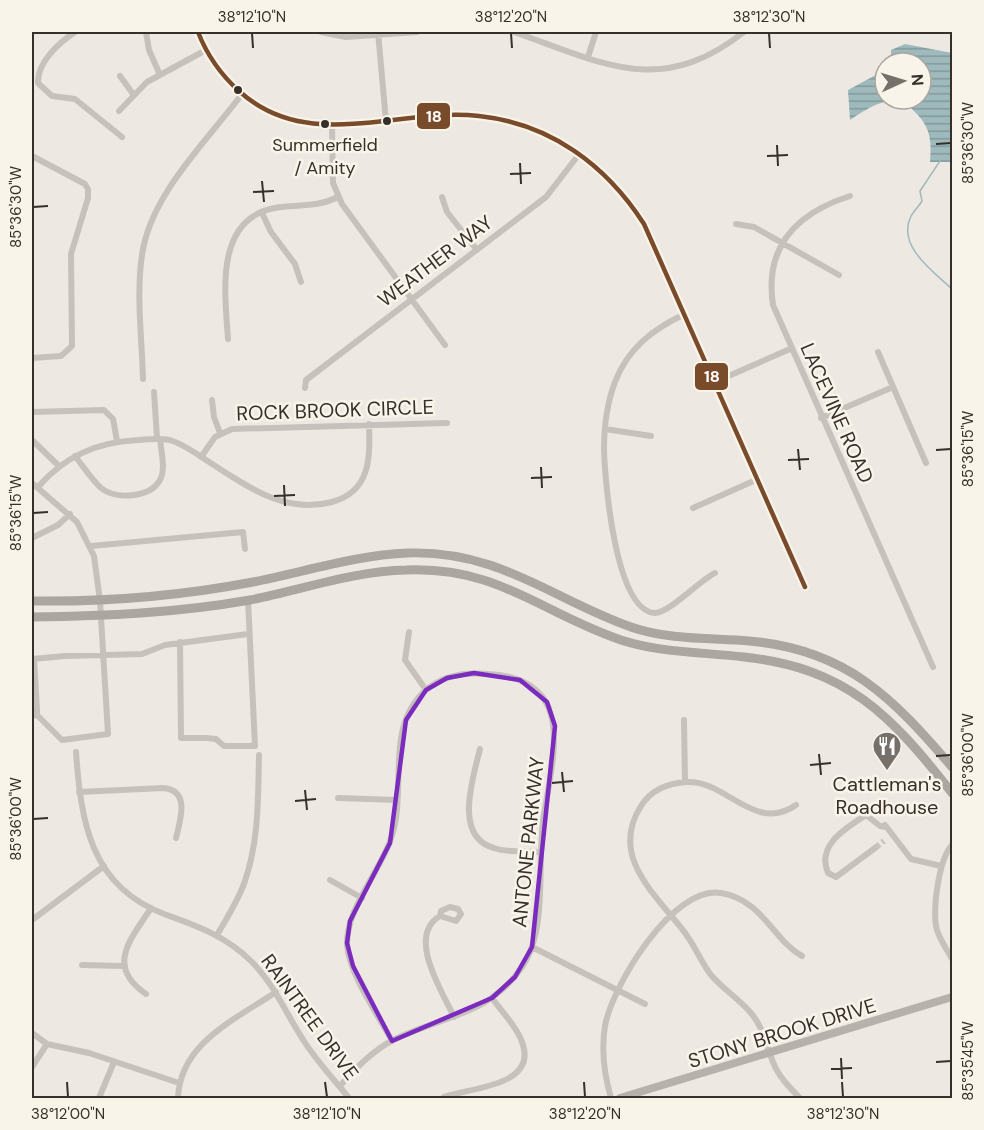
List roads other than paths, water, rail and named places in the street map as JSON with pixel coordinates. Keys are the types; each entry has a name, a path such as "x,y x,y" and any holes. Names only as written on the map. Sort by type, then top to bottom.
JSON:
{"main road":[{"path":"32,601 100,601 215,589 387,555 428,553 468,559 512,572 603,616 635,628 662,634 782,646 840,666 879,690 897,705 952,767"},
{"path":"32,617 152,613 248,600 403,570 439,570 486,579 517,591 598,631 639,645 676,652 778,661 821,675 863,698 888,718 922,754 952,793"}],"street":[{"path":"75,32 58,42 35,76 42,89 52,96 75,99 122,137"},
{"path":"146,32 149,50 160,75"},
{"path":"198,32 206,50 224,76 242,94 281,117 300,123 332,126 456,115 506,120 552,137 580,153 616,185 632,204 653,242 805,588"},
{"path":"321,32 341,37 417,32"},
{"path":"514,32 620,68 672,69 707,57 744,32"},
{"path":"588,57 596,32"},
{"path":"378,33 386,121"},
{"path":"119,111 133,94 160,75 206,50"},
{"path":"120,76 133,94"},
{"path":"143,379 141,264 148,230 179,174 242,94"},
{"path":"332,126 333,183 338,197 445,345"},
{"name":"WEATHER WAY","path":"305,388 306,380 546,197 580,153"},
{"path":"32,156 85,184 88,189 71,254 72,346 61,356 32,358"},
{"name":"LACEVINE ROAD","path":"850,196 810,213 791,230 774,264 771,294 774,312 933,668"},
{"path":"228,339 226,267 228,252 238,230 272,208 319,205 338,197"},
{"path":"442,197 447,212 477,250"},
{"path":"262,213 271,232 295,264 301,282"},
{"path":"736,224 749,225 839,275"},
{"path":"685,314 645,337 624,363 612,392 605,429 605,464 616,550 621,569 630,588 644,608 656,613 666,610 696,584 715,573"},
{"path":"715,381 790,349"},
{"path":"878,352 926,463"},
{"path":"821,418 893,387"},
{"path":"75,456 102,489 119,497 130,497 154,486 160,480 163,470 154,392"},
{"path":"212,400 213,417 219,434"},
{"path":"32,412 104,410 112,415 117,441"},
{"name":"ROCK BROOK CIRCLE","path":"201,457 219,434 232,429 447,423"},
{"path":"38,487 59,466 75,456 117,441 158,439 178,443 263,495 288,503 326,503 349,494 365,477 370,461 369,424"},
{"path":"605,429 651,436"},
{"path":"32,440 59,466"},
{"path":"693,508 758,479"},
{"path":"32,483 70,514 91,546 100,601 100,616 102,654 106,735 78,736 62,740 34,716 33,659 102,654 142,654 180,642 248,634"},
{"path":"32,538 58,525 70,514"},
{"path":"91,546 243,532 245,549"},
{"path":"180,642 181,738 216,739 224,746 255,746 254,681 248,634 248,600"},
{"path":"392,1041 349,956 349,925 390,843 397,800 398,756 403,731 411,710 426,690 408,668 405,660 410,632"},
{"name":"ANTONE PARKWAY","path":"340,1086 392,1041 454,1017 492,998 515,977 532,947 537,922 540,852 555,735 554,721 547,702 526,684 494,674 456,676 426,690"},
{"path":"684,720 685,782"},
{"path":"480,749 469,813 469,825 473,833 490,848 540,852"},
{"name":"RAINTREE DRIVE","path":"76,752 79,792 87,833 104,866 122,887 151,908 217,935 251,961 276,992 302,1039 349,1098"},
{"path":"217,935 245,882 251,861 257,827 259,755"},
{"path":"796,805 784,812 761,813 704,785 685,782 667,785 648,797 635,817 631,837 633,859 641,879 690,940 710,973 751,1013 761,1028 778,1073 800,1098"},
{"path":"79,792 164,788 174,790 180,797 182,807 176,838"},
{"path":"338,798 397,800"},
{"path":"875,848 836,877 828,873 825,862 836,834 866,815 880,826 885,825 911,859 942,866"},
{"path":"884,841 892,836"},
{"path":"952,845 944,856 936,925 952,959"},
{"path":"32,920 104,866"},
{"path":"330,880 362,898"},
{"path":"611,1098 604,1072 603,1045 608,1013 617,990 646,944 690,900 701,894 716,892 731,895 761,915 794,951 802,956"},
{"path":"146,994 130,979 125,966 127,945 151,908"},
{"path":"440,916 426,930 425,950 454,1017"},
{"path":"532,947 645,1004"},
{"path":"82,965 125,966"},
{"path":"178,1098 179,1083 187,1063 204,1042 276,992"},
{"name":"STONY BROOK DRIVE","path":"620,1098 952,997"},
{"path":"444,1096 506,1080 521,1067 524,1055 522,1043 492,998"},
{"path":"32,1033 47,1044 89,1053 179,1083"},
{"path":"32,1067 47,1044"},
{"path":"99,1098 114,1062"}],"water":[{"path":"905,44 952,53 952,162 930,162 929,133 914,111 933,111 933,51 891,50"},
{"path":"873,76 873,106 850,120 848,90"}],"waterway":[{"path":"940,161 920,191 922,201 911,216 908,227 909,238 919,257 952,289"}],"tunnel":[{"path":"875,848 884,841"}],"place":[{"name":"Summerfield / Amity","path":"325,124"},
{"name":"Cattleman's Roadhouse","path":"887,772"}]}
